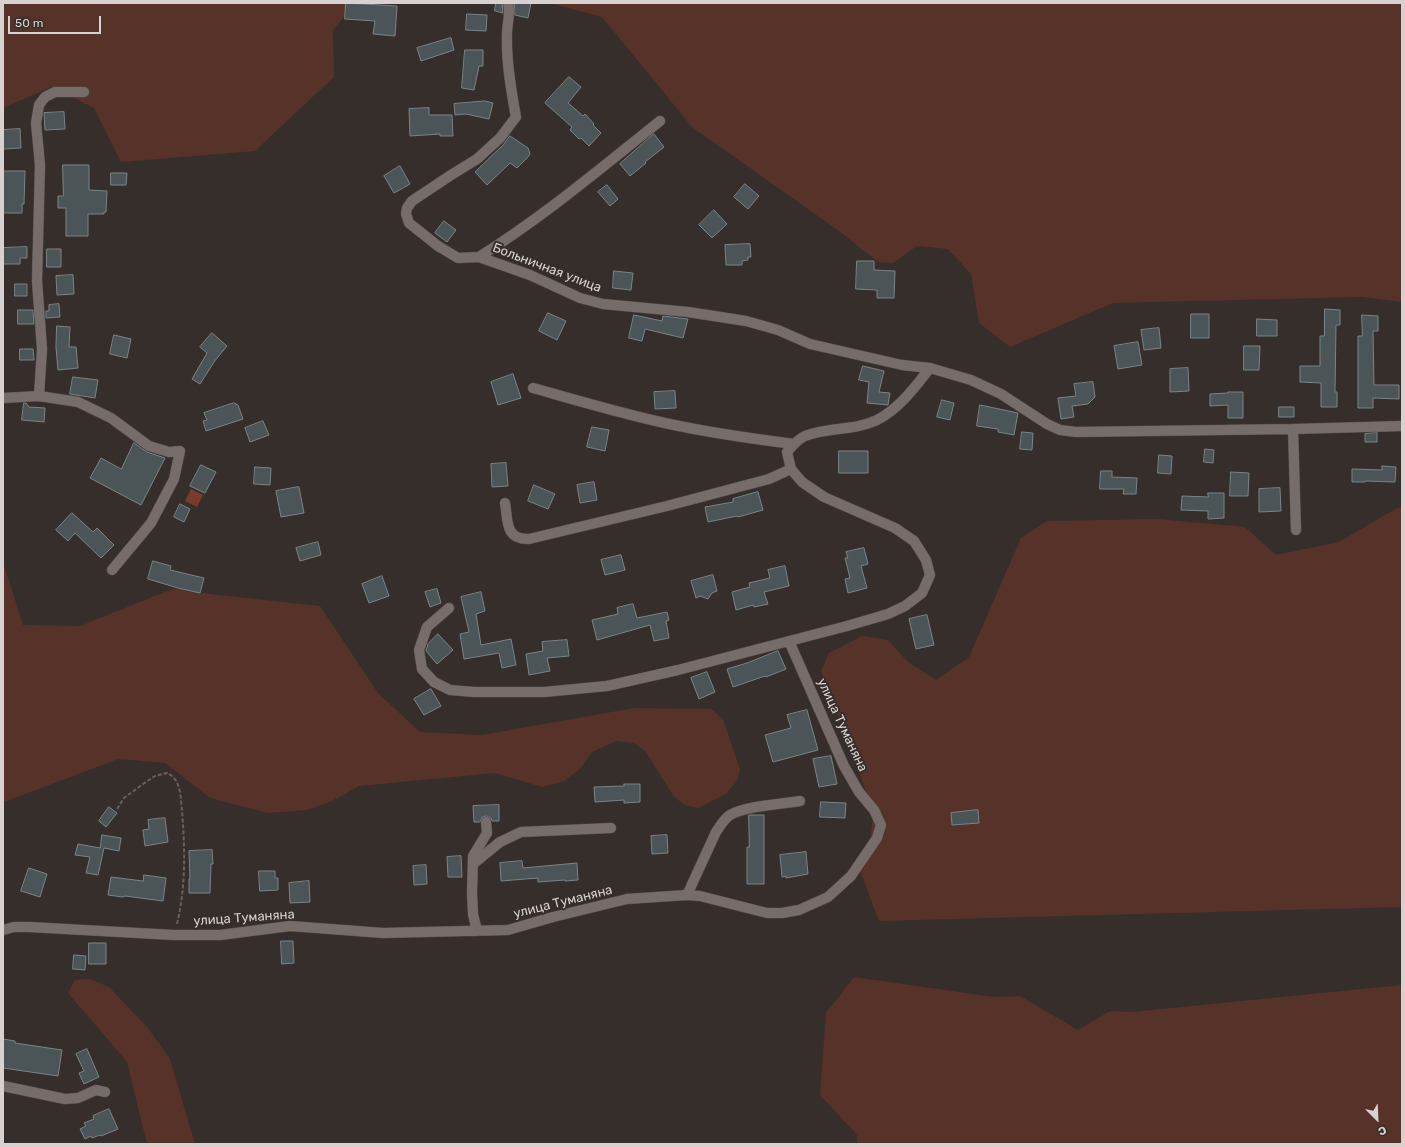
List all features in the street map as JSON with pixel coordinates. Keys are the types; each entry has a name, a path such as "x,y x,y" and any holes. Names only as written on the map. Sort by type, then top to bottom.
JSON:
{"street":[{"name":"Больничная улица","path":"508,3 510,8 506,34 508,63 516,117 500,138 477,159 412,201 407,208 406,214 409,224 438,246 458,258 479,257 530,275 580,298 603,304 688,312 746,321 778,330 810,344 902,365 930,368 971,380 1001,394 1047,424 1060,430 1076,432 1402,426"},
{"path":"39,396 42,349 37,281 40,165 36,122 39,105 45,97 55,92 84,92"},
{"path":"479,257 506,240 571,193 660,121"},
{"path":"449,608 427,627 419,650 422,669 434,682 450,690 474,692 544,692 608,686 678,670 847,626 888,614 905,606 922,593 930,575 926,560 914,541 895,528 824,497 802,482 791,470 787,452 804,436 857,427 877,420 892,411 906,398 930,368"},
{"path":"533,388 589,404 674,425 761,440 794,444"},
{"path":"3,398 39,396 78,402 111,418 149,446 169,452 180,451 174,479 151,523 112,570"},
{"path":"1293,429 1296,530"},
{"path":"505,503 509,529 513,536 520,539 529,539 769,480 791,470"},
{"name":"улица Туманяна","path":"3,930 14,927 29,927 174,935 220,935 290,926 383,933 508,930 553,917 627,899 687,895 700,896 767,913 782,913 799,910 828,897 851,876 877,838 881,825 874,810 859,792 844,766 789,640"},
{"path":"687,895 716,832 722,822 729,816 740,810 800,801"},
{"path":"477,931 473,914 473,856 486,833 486,822"},
{"path":"473,864 500,842 521,832 611,828"},
{"path":"3,1086 66,1098 78,1098 96,1090 105,1092"}],"path":[{"path":"117,809 124,798 155,776 167,773 174,777 178,784 185,843 184,877 181,904 174,935"}],"shaded area":[{"path":"3,3 355,3 333,30 334,77 255,151 121,162 94,108 51,87 3,108"},
{"path":"550,3 1402,3 1402,302 1362,297 1113,303 1010,347 979,323 971,274 948,249 917,246 893,263 878,262 839,231 692,127 602,17"},
{"path":"191,489 203,495 197,507 185,501"},
{"path":"1402,507 1402,907 879,921 858,865 870,847 873,810 821,671 829,653 862,636 888,640 908,662 936,680 969,657 1021,538 1047,521 1158,519 1245,527 1276,555 1339,542 1397,508"},
{"path":"3,562 23,625 80,626 172,589 178,588 201,593 320,606 378,693 420,732 482,735 634,708 711,709 723,719 740,769 737,781 726,794 698,808 685,805 674,797 646,752 634,743 616,741 592,752 580,769 564,781 542,787 495,773 359,786 332,801 307,810 268,813 210,798 165,763 118,759 3,802"},
{"path":"854,977 994,997 1020,996 1078,1030 1110,1011 1131,1012 1402,985 1402,1144 857,1144 857,1135 820,1095 826,1013"},
{"path":"90,979 109,987 148,1028 170,1059 195,1144 147,1144 127,1062 68,993 75,980"}],"building":[{"path":"346,3 397,6 395,36 373,34 375,21 345,19"},
{"path":"496,3 502,3 503,13 495,11"},
{"path":"515,3 531,3 528,18 515,15"},
{"path":"467,14 487,15 486,31 466,30"},
{"path":"451,38 454,50 421,61 417,48"},
{"path":"465,50 483,50 483,66 479,66 474,90 462,88"},
{"path":"569,77 581,87 568,103 583,116 585,114 601,133 589,146 581,138 579,139 570,130 572,127 545,103"},
{"path":"485,101 493,103 489,119 466,114 455,115 454,104"},
{"path":"429,108 429,115 452,115 453,136 440,136 440,134 410,136 409,109"},
{"path":"64,112 65,129 45,130 44,113"},
{"path":"20,129 21,148 3,149 3,130"},
{"path":"654,134 664,147 630,176 620,164"},
{"path":"510,136 528,148 530,154 517,168 510,163 487,185 475,172 503,145"},
{"path":"63,165 89,165 89,190 107,191 106,212 104,212 104,214 88,214 88,236 66,236 66,208 58,208 58,196 63,196"},
{"path":"400,166 410,184 394,193 384,176"},
{"path":"4,171 25,171 24,204 22,204 22,213 3,213"},
{"path":"111,173 127,173 126,185 111,185"},
{"path":"745,184 759,196 748,209 734,197"},
{"path":"607,185 618,199 610,206 598,192"},
{"path":"714,210 727,224 712,238 699,225"},
{"path":"444,221 456,230 447,242 435,233"},
{"path":"750,244 751,257 748,257 748,260 742,261 742,265 726,265 725,245"},
{"path":"27,247 27,258 20,258 20,264 3,264 3,248"},
{"path":"47,249 61,249 61,267 47,267"},
{"path":"857,261 874,261 874,270 895,271 894,298 877,298 877,290 856,289"},
{"path":"614,271 633,273 631,290 613,288"},
{"path":"73,275 74,294 57,295 56,276"},
{"path":"15,284 27,284 27,296 15,296"},
{"path":"59,304 60,317 46,318 46,311 49,311 49,305"},
{"path":"1325,309 1340,310 1340,325 1336,325 1335,392 1337,392 1337,407 1321,407 1321,383 1300,382 1300,366 1320,366 1320,336 1324,336"},
{"path":"18,310 33,310 34,324 18,324"},
{"path":"548,313 566,321 557,340 539,331"},
{"path":"1191,314 1209,314 1209,338 1191,338"},
{"path":"634,315 662,321 663,316 688,319 683,338 645,329 642,341 629,338"},
{"path":"1362,315 1378,316 1378,331 1373,331 1374,385 1399,385 1399,399 1373,398 1373,408 1358,408 1358,336 1362,336"},
{"path":"1257,319 1277,320 1277,336 1257,336"},
{"path":"57,326 70,327 69,347 76,347 78,368 58,370 56,347"},
{"path":"1159,328 1161,348 1144,350 1141,330"},
{"path":"212,333 227,346 214,362 200,384 192,379 207,353 200,347"},
{"path":"114,335 131,339 127,358 110,354"},
{"path":"1138,342 1142,365 1118,369 1114,346"},
{"path":"1244,346 1260,346 1259,370 1244,370"},
{"path":"20,349 33,349 34,360 20,360"},
{"path":"863,366 884,371 879,392 890,393 888,405 867,403 869,382 859,380"},
{"path":"1188,368 1189,391 1170,392 1170,369"},
{"path":"513,374 521,398 498,405 491,382"},
{"path":"73,377 98,380 95,398 70,394"},
{"path":"1093,382 1095,397 1088,404 1072,406 1074,417 1061,419 1058,398 1076,396 1074,384"},
{"path":"675,391 676,408 655,409 654,392"},
{"path":"1243,392 1243,418 1228,418 1228,405 1210,406 1210,394"},
{"path":"942,400 954,403 950,420 937,417"},
{"path":"24,403 26,403 29,407 45,408 44,422 22,420"},
{"path":"234,403 238,405 243,419 206,431 203,421 207,420 204,413"},
{"path":"980,405 1018,413 1014,435 998,432 998,429 977,426"},
{"path":"1279,407 1294,407 1294,417 1279,417"},
{"path":"263,421 269,435 250,442 245,428"},
{"path":"592,427 609,430 605,451 587,447"},
{"path":"1022,432 1033,433 1032,450 1020,449"},
{"path":"1377,433 1377,442 1365,442 1365,434"},
{"path":"134,443 147,452 165,458 141,505 90,478 101,458 121,469"},
{"path":"1205,449 1214,450 1213,463 1204,462"},
{"path":"839,451 868,451 868,473 839,473"},
{"path":"1159,455 1172,456 1171,474 1158,473"},
{"path":"506,463 508,486 492,487 491,464"},
{"path":"201,465 216,472 205,493 190,486"},
{"path":"1382,466 1396,467 1395,482 1352,482 1352,469 1382,470"},
{"path":"255,467 271,468 270,485 254,484"},
{"path":"1101,471 1112,471 1112,477 1137,478 1136,494 1123,494 1124,489 1100,489"},
{"path":"1231,472 1249,473 1248,496 1230,496"},
{"path":"594,482 597,500 580,503 577,485"},
{"path":"534,485 555,494 548,509 528,501"},
{"path":"299,487 304,513 281,517 276,491"},
{"path":"1280,488 1281,511 1259,512 1259,489"},
{"path":"758,492 763,510 738,517 708,522 705,507 733,502 733,499"},
{"path":"1208,493 1224,493 1224,518 1208,519 1208,511 1181,510 1182,496 1208,497"},
{"path":"180,504 190,509 184,522 174,517"},
{"path":"72,513 93,532 97,528 114,545 101,558 75,533 68,541 56,530"},
{"path":"318,542 321,555 300,561 296,548"},
{"path":"864,548 868,564 861,566 867,588 848,593 845,579 850,578 845,558 848,558 846,552"},
{"path":"621,555 625,570 605,575 601,560"},
{"path":"153,561 171,566 170,570 204,578 200,593 148,579"},
{"path":"785,566 789,586 764,592 768,604 754,607 753,605 736,610 732,592 750,587 749,583 770,578 768,570"},
{"path":"713,575 717,591 712,593 708,599 700,596 696,598 691,581"},
{"path":"382,576 389,596 369,603 362,584"},
{"path":"437,589 441,603 430,607 425,592"},
{"path":"481,592 485,611 476,614 481,645 511,639 516,665 502,668 499,653 464,659 460,634 469,632 461,597"},
{"path":"633,604 637,618 667,612 669,620 666,621 669,638 654,641 650,625 597,640 592,620 618,614 617,608"},
{"path":"927,615 934,645 916,649 909,619"},
{"path":"438,634 453,650 437,664 426,651 428,644"},
{"path":"567,640 569,656 547,658 550,671 529,675 526,654 543,651 542,642"},
{"path":"778,651 786,669 733,687 727,669"},
{"path":"707,672 715,692 699,699 691,678"},
{"path":"431,689 441,706 424,715 414,699"},
{"path":"807,710 818,750 773,762 765,735 791,728 787,715"},
{"path":"831,756 837,784 819,787 813,759"},
{"path":"624,784 640,784 640,802 624,803 624,800 595,802 594,787 624,786"},
{"path":"821,802 846,803 845,818 820,817"},
{"path":"499,805 499,821 492,821 491,818 486,816 482,817 480,822 474,822 473,806"},
{"path":"109,807 117,813 106,827 99,821"},
{"path":"978,810 979,823 952,825 951,813"},
{"path":"749,815 764,815 764,884 747,884"},
{"path":"165,818 168,842 145,846 143,830 149,829 148,820"},
{"path":"102,835 121,838 119,851 104,848 98,875 86,873 90,857 75,855 78,844 100,848"},
{"path":"667,835 668,853 652,854 651,836"},
{"path":"212,850 213,864 211,864 210,893 189,893 189,851"},
{"path":"806,852 808,874 786,878 786,876 782,877 780,855"},
{"path":"461,856 462,877 448,877 447,857"},
{"path":"522,861 523,868 577,863 578,880 538,882 538,878 501,881 500,863"},
{"path":"426,865 427,884 414,885 413,866"},
{"path":"29,868 47,874 40,897 21,891"},
{"path":"259,871 275,871 275,878 278,878 278,890 260,891"},
{"path":"144,875 166,878 163,901 108,895 111,877 143,881"},
{"path":"309,881 310,902 290,903 289,883"},
{"path":"281,941 293,941 294,963 282,964"},
{"path":"89,943 106,943 106,964 89,964"},
{"path":"74,955 86,956 85,970 73,969"},
{"path":"3,1039 15,1041 15,1043 62,1050 58,1076 3,1068"},
{"path":"87,1049 99,1077 84,1084 79,1073 84,1071 76,1054"},
{"path":"109,1109 118,1129 101,1136 92,1138 91,1136 85,1139 80,1129 86,1126 84,1123 94,1119 93,1116"}]}
